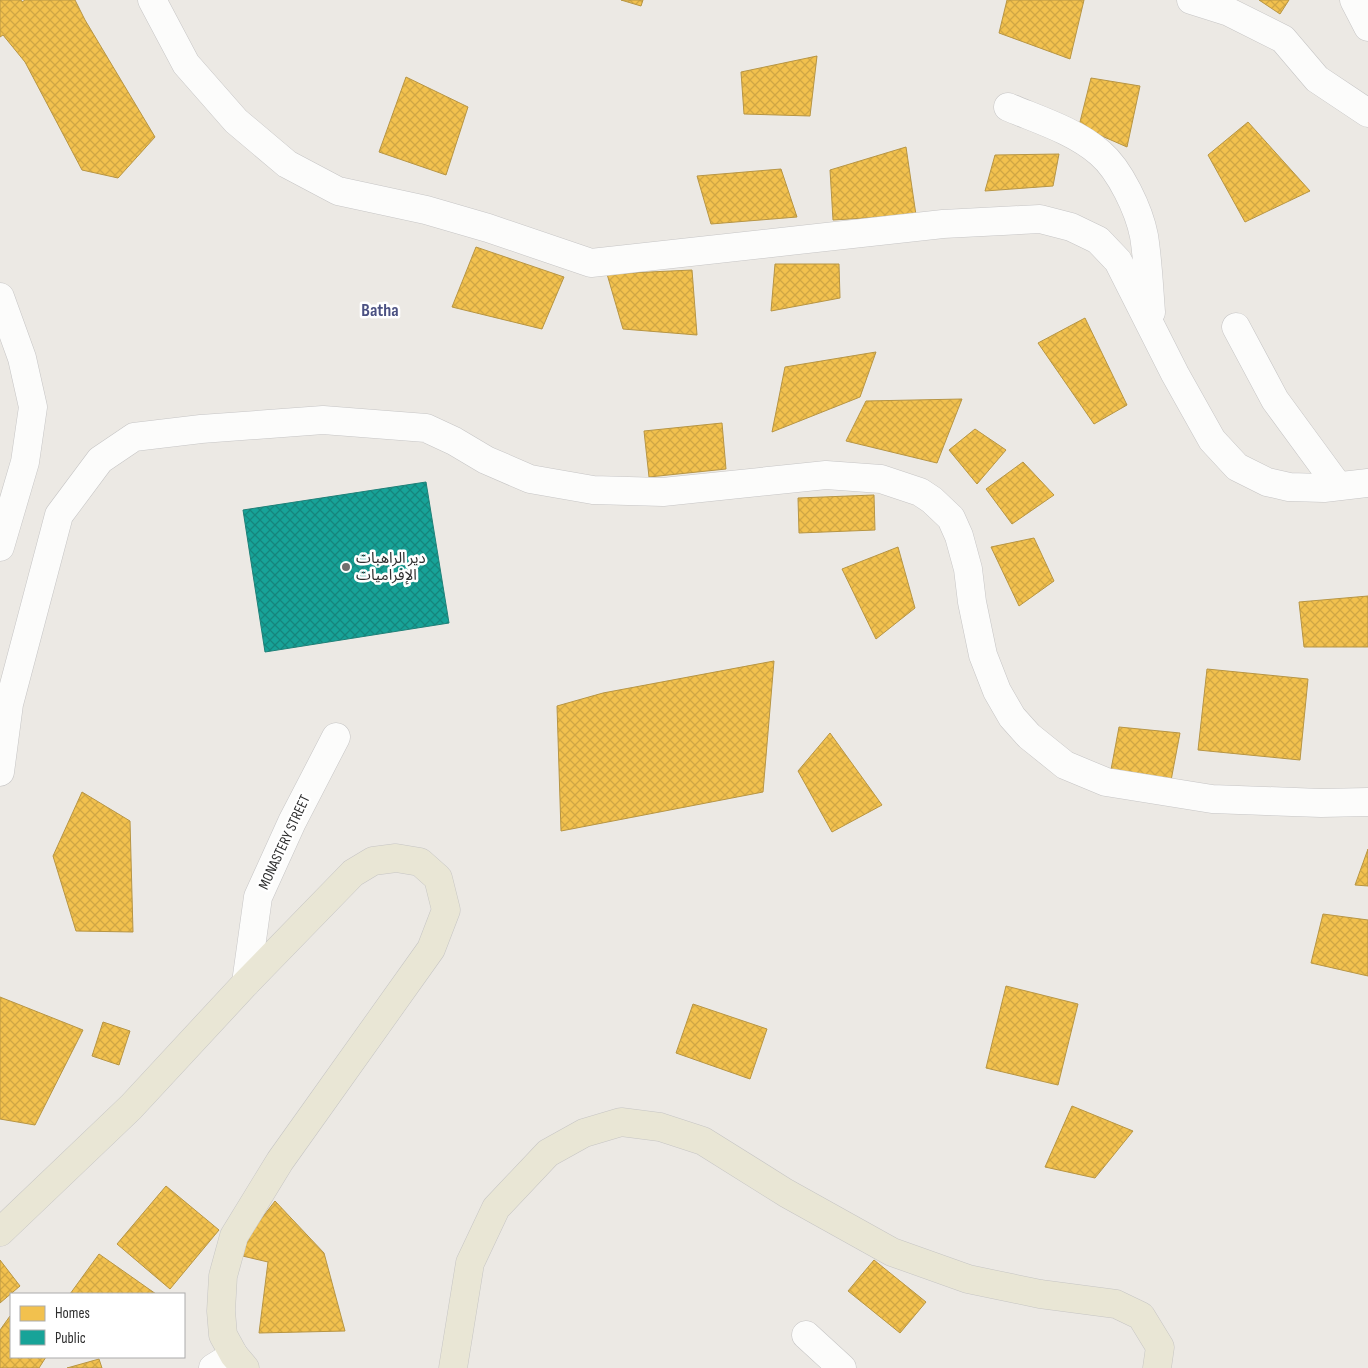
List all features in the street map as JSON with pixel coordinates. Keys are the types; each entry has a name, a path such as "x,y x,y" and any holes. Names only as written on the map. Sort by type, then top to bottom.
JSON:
{"main road":[{"path":"0,1232 131,1107 246,983 353,873 373,861 396,858 420,862 438,878 446,910 431,949 280,1161 234,1236 223,1276 221,1311 223,1335 231,1364"},
{"path":"453,1368 470,1263 496,1208 548,1153 584,1133 621,1122 660,1127 704,1141 786,1192 892,1252 968,1279 1040,1294 1116,1304 1141,1316 1160,1347 1157,1368"}],"street":[{"path":"152,0 186,64 236,122 287,164 338,191 426,210 488,228 591,263 943,224 1040,219 1071,227 1098,240 1118,261 1175,374 1212,440 1236,467 1267,482 1289,487 1324,488 1368,484"},
{"path":"1191,0 1229,12 1282,39 1317,79 1368,113"},
{"path":"1354,0 1368,27"},
{"path":"1008,107 1077,137 1100,152 1117,170 1144,236 1153,329"},
{"path":"0,297 22,358 32,407 25,462 0,547"},
{"path":"1236,327 1275,400 1338,486"},
{"path":"0,772 9,704 59,515 100,460 134,437 324,420 426,428 454,441 486,460 530,479 593,490 663,492 826,475 882,479 920,492 932,500 950,518 959,536 968,569 972,602 983,655 997,691 1012,718 1029,736 1065,765 1106,782 1212,799 1321,803 1368,802"},
{"path":"0,665 9,704"},
{"name":"MONASTERY STREET","path":"246,983 258,897 292,822 336,737"},
{"path":"806,1335 842,1368"}],"building: Homes":[{"path":"0,0 21,0 22,2 25,0 75,0 155,137 118,178 82,170 25,62 3,35 0,37"},
{"path":"621,0 643,0 641,6"},
{"path":"1007,0 1084,0 1070,59 999,33"},
{"path":"1259,0 1289,0 1280,14"},
{"path":"817,56 810,116 744,114 741,72"},
{"path":"406,77 468,107 446,175 379,152"},
{"path":"1091,78 1140,86 1127,147 1079,126"},
{"path":"1248,122 1310,191 1245,222 1208,155"},
{"path":"906,147 916,215 833,220 830,170"},
{"path":"1059,154 1053,186 985,191 995,155"},
{"path":"781,169 797,217 711,224 697,176"},
{"path":"476,247 564,277 542,329 452,307"},
{"path":"775,264 839,264 840,298 771,311"},
{"path":"692,270 697,335 623,329 607,274"},
{"path":"1085,318 1127,405 1094,424 1038,343"},
{"path":"876,352 860,397 772,432 785,367"},
{"path":"962,399 937,463 846,441 866,401"},
{"path":"722,423 726,469 649,477 644,431"},
{"path":"975,429 1006,450 977,484 949,450"},
{"path":"1023,462 1054,495 1012,524 986,489"},
{"path":"874,495 875,530 799,533 798,498"},
{"path":"1034,538 1054,581 1019,606 991,547"},
{"path":"898,547 915,608 876,639 842,569"},
{"path":"1368,596 1368,647 1304,647 1299,602"},
{"path":"774,661 763,792 561,831 557,706 603,693"},
{"path":"1207,669 1308,679 1300,760 1198,750"},
{"path":"1119,727 1180,733 1170,786 1110,775"},
{"path":"830,733 882,805 832,832 798,771"},
{"path":"82,792 130,821 133,932 76,931 53,856"},
{"path":"1368,849 1368,886 1355,885"},
{"path":"1323,914 1368,920 1368,976 1311,963"},
{"path":"1006,986 1078,1004 1058,1085 986,1068"},
{"path":"0,997 83,1030 35,1125 0,1119"},
{"path":"693,1004 767,1029 750,1079 676,1053"},
{"path":"103,1022 130,1031 119,1065 92,1056"},
{"path":"1072,1106 1133,1131 1095,1178 1045,1167"},
{"path":"166,1186 219,1230 170,1289 117,1244"},
{"path":"275,1201 324,1253 345,1331 259,1333 268,1262 234,1254"},
{"path":"99,1254 155,1293 71,1293"},
{"path":"0,1260 20,1286 0,1303"},
{"path":"874,1260 926,1302 900,1333 848,1291"},
{"path":"10,1316 10,1358 45,1358 39,1368 0,1368 0,1330"},
{"path":"99,1359 102,1368 67,1368"}],"building: Public":[{"name":"دير الراهبات الإفراميات","path":"426,482 449,623 265,652 243,510"}],"place":[{"name":"دير الراهبات الإفراميات","path":"346,567"}],"district":[{"name":"Batha","path":"380,310"}]}
